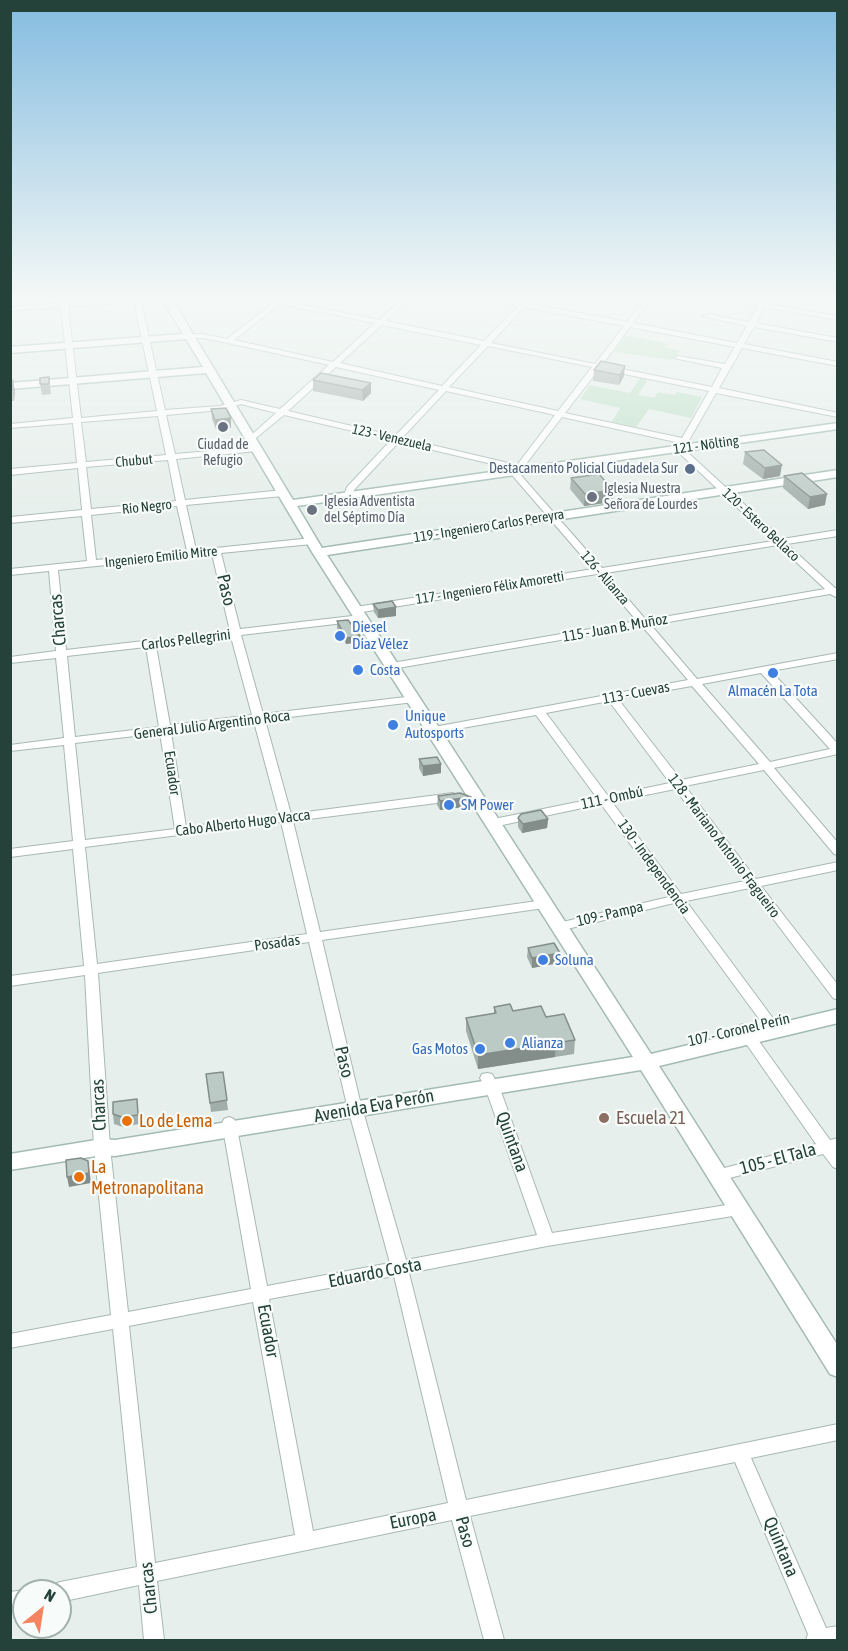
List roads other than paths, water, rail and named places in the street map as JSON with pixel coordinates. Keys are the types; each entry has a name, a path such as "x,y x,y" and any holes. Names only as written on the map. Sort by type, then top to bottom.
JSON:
{"main road":[{"path":"10,386 129,376"},
{"path":"213,376 358,614 835,1358"},
{"name":"121 - Nölting","path":"286,499 348,495 682,445 837,425"},
{"name":"119 - Ingeniero Carlos Pereyra","path":"315,546 552,516 837,473"},
{"name":"107 - Coronel Perín","path":"644,1058 837,1007"},
{"name":"107 - Coronel Perín","path":"745,1032 837,1016"},
{"name":"Avenida Eva Perón","path":"10,1162 102,1147 115,1149 230,1126 644,1058"}],"street":[{"path":"71,376 92,563"},
{"path":"152,376 192,554"},
{"path":"254,445 282,412 321,376"},
{"path":"389,376 562,414 682,445 723,376"},
{"path":"348,495 350,489 455,376"},
{"path":"517,470 590,376"},
{"path":"643,376 837,415"},
{"name":"123 - Venezuela","path":"10,426 160,413 241,402 517,470"},
{"name":"Chubut","path":"10,472 170,458 254,445"},
{"name":"120 - Estero Bellaco","path":"682,445 724,491 836,592"},
{"name":"126 - Alianza","path":"517,470 552,516 695,681 837,851"},
{"name":"Río Negro","path":"10,520 181,503 286,499"},
{"name":"117 - Ingeniero Félix Amoretti","path":"358,614 599,571 837,533"},
{"name":"Ingeniero Emilio Mitre","path":"10,572 216,551 315,546"},
{"name":"Paso","path":"216,551 236,635 286,818 355,1105 400,1268 459,1510 494,1641"},
{"name":"Charcas","path":"53,568 91,970 102,1147 154,1641"},
{"name":"115 - Juan B. Muñoz","path":"392,666 836,592"},
{"name":"Carlos Pellegrini","path":"10,660 236,635 358,614"},
{"name":"Ecuador","path":"151,644 181,831"},
{"name":"113 - Cuevas","path":"434,730 837,656"},
{"path":"763,669 837,751"},
{"name":"128 - Mariano Antonio Fragueiro","path":"610,697 678,783 837,995"},
{"name":"General Julio Argentino Roca","path":"10,748 414,699"},
{"name":"130 - Independencia","path":"539,711 770,1024"},
{"name":"111 - Ombú","path":"493,823 837,751"},
{"name":"Cabo Alberto Hugo Vacca","path":"10,853 475,794"},
{"name":"109 - Pampa","path":"559,927 676,899 837,866"},
{"name":"Posadas","path":"10,981 544,904"},
{"path":"745,1032 832,1145 837,1163"},
{"name":"Quintana","path":"489,1082 547,1240"},
{"name":"Ecuador","path":"230,1126 305,1540"},
{"name":"105 - El Tala","path":"718,1175 832,1145"},
{"name":"Eduardo Costa","path":"10,1341 261,1296 547,1240 739,1209"},
{"name":"Europa","path":"72,1590 837,1432"},
{"name":"Quintana","path":"740,1453 824,1639"}],"place":[{"name":"Ciudad de Refugio","path":"223,427"},
{"name":"Destacamento Policial Ciudadela Sur","path":"690,469"},
{"name":"Iglesia Nuestra Señora de Lourdes","path":"592,497"},
{"name":"Iglesia Adventista del Séptimo Día","path":"312,510"},
{"name":"Diesel Díaz Vélez","path":"340,636"},
{"name":"Costa","path":"358,670"},
{"name":"Almacén La Tota","path":"773,673"},
{"name":"Unique Autosports","path":"393,725"},
{"name":"SM Power","path":"449,805"},
{"name":"Soluna","path":"543,960"},
{"name":"Alianza","path":"510,1043"},
{"name":"Gas Motos","path":"480,1049"},
{"name":"Escuela 21","path":"604,1118"},
{"name":"Lo de Lema","path":"127,1121"},
{"name":"La Metronapolitana","path":"79,1177"}]}
